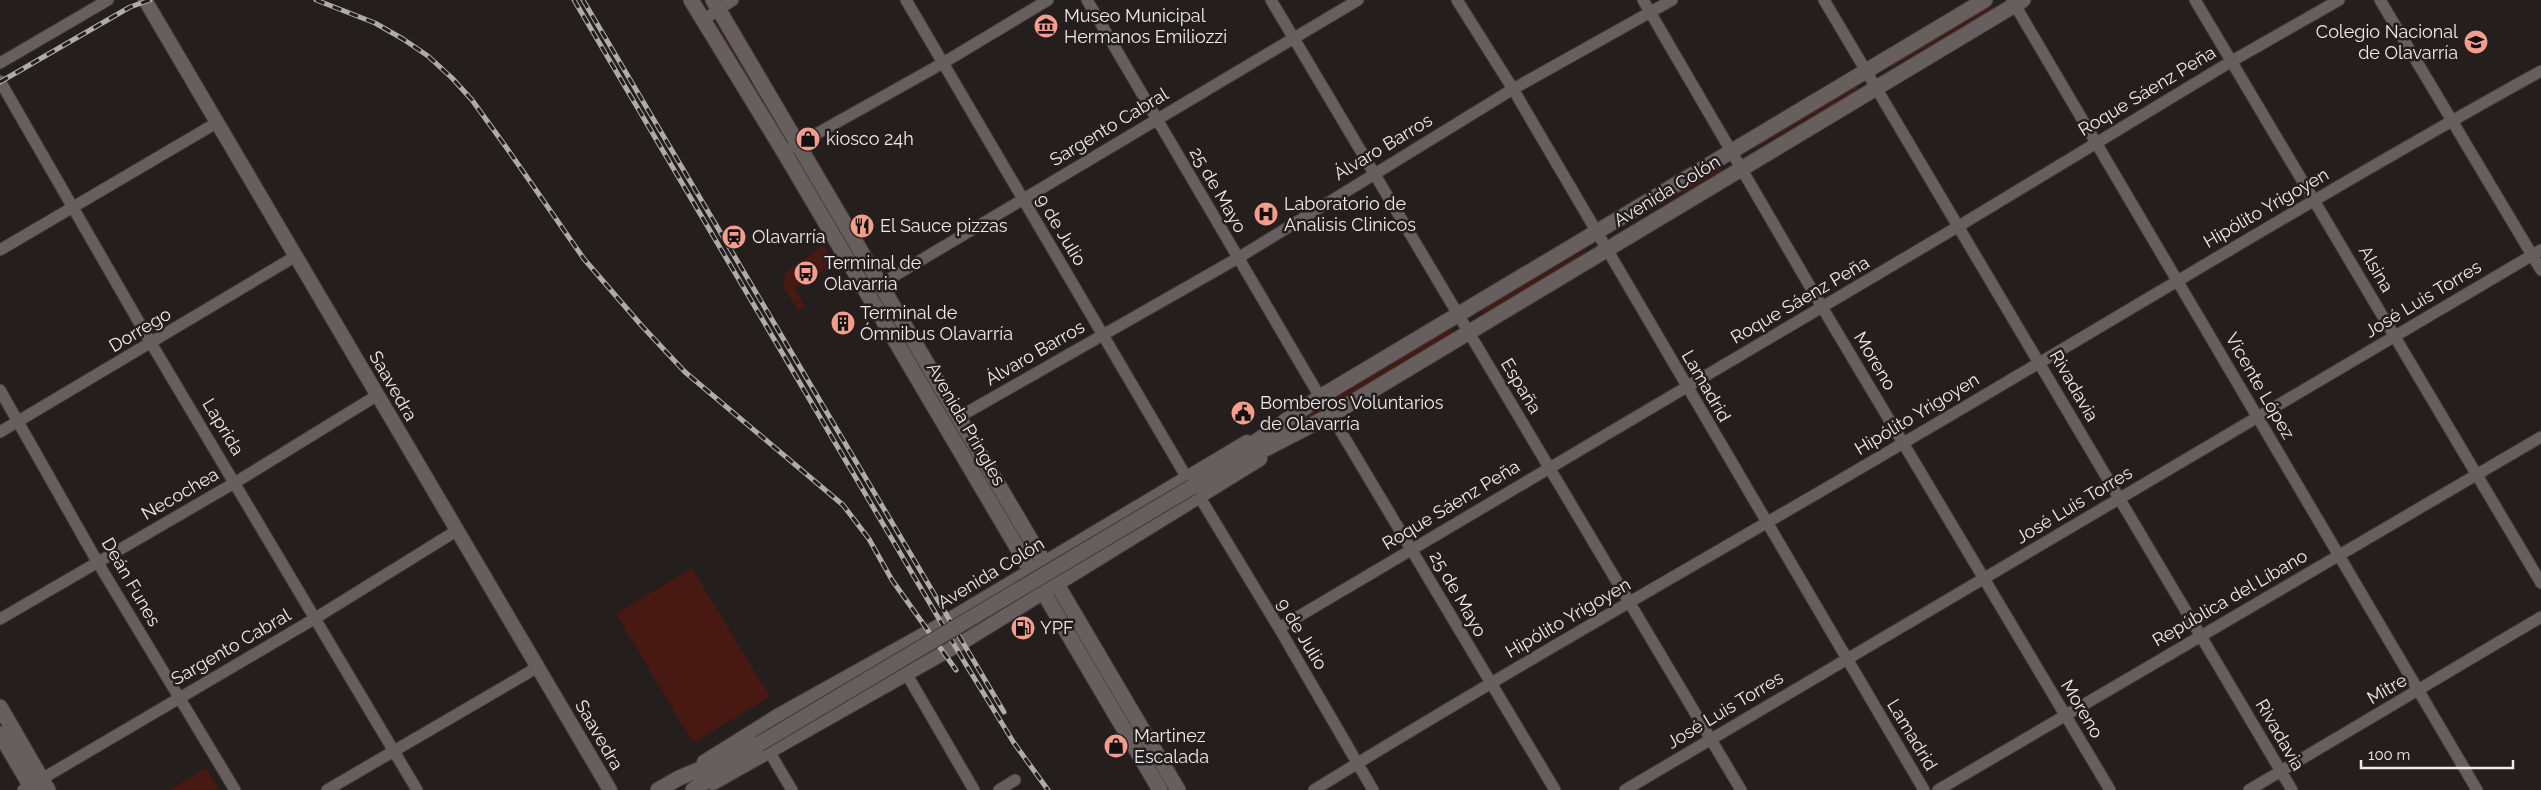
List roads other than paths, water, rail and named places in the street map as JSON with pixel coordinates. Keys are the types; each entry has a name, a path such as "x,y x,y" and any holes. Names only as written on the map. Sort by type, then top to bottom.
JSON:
{"main road":[{"name":"Avenida Pringles","path":"692,0 784,152 1160,790"},
{"name":"Avenida Colón","path":"1193,487 1320,397 1732,149 1985,0"},
{"name":"Avenida Colón","path":"692,790 1193,487 1331,415 1468,334 2017,2"},
{"name":"Avenida Pringles","path":"716,4 1178,790"},
{"path":"0,707 35,787"},
{"path":"0,734 35,787"},
{"name":"Avenida Colón","path":"658,790 679,778 764,748"}],"street":[{"path":"0,63 108,0"},
{"name":"Saavedra","path":"145,0 218,122 376,396 610,790"},
{"path":"703,20 716,4 733,0"},
{"name":"9 de Julio","path":"906,0 1022,200 1279,628 1372,790"},
{"path":"784,152 943,63 1048,0"},
{"name":"25 de Mayo","path":"1087,0 1320,397"},
{"name":"España","path":"1271,0 1375,172 1459,314 1468,334 1628,602 1712,738 1741,790"},
{"name":"Sargento Cabral","path":"880,285 1358,0"},
{"name":"Lamadrid","path":"1456,0 1513,89 1765,522 1924,790"},
{"name":"Moreno","path":"1643,0 1732,149 1822,307 2110,790"},
{"name":"Álvaro Barros","path":"959,417 1238,258 1375,172 1513,89 1672,0"},
{"name":"Rivadavia","path":"1824,0 2292,790"},
{"name":"Alsina","path":"2195,0 2541,583"},
{"name":"Roque Sáenz Peña","path":"1279,628 1822,307 2232,61 2339,0"},
{"path":"2380,0 2450,121 2537,252 2541,270"},
{"name":"Vicente López","path":"2017,2 2096,143 2477,790"},
{"name":"Hipólito Yrigoyen","path":"1314,790 1490,683 1904,443 2177,280 2450,121 2541,71"},
{"name":"Laprida","path":"0,81 151,344 236,482 314,619 417,790"},
{"path":"0,250 218,122"},
{"name":"José Luis Torres","path":"1625,790 2537,252"},
{"name":"Dorrego","path":"0,432 151,344 296,256"},
{"name":"Deán Funes","path":"0,390 98,563 235,790"},
{"name":"Necochea","path":"0,619 236,482 376,396"},
{"name":"25 de Mayo","path":"1331,415 1412,548 1490,683 1556,790"},
{"name":"República del Líbano","path":"1938,790 2541,436"},
{"name":"Avenida Colón","path":"679,778 778,716 928,633 1043,563 1193,487"},
{"name":"Avenida Colón","path":"699,790 764,748 963,642 1057,584 1193,487"},
{"name":"Sargento Cabral","path":"35,787 178,698 314,619 456,531"},
{"name":"Mitre","path":"2250,790 2541,618"},
{"path":"328,790 538,668"},
{"path":"906,674 974,790"},
{"path":"764,748 792,790"},
{"path":"999,790 1015,780"}],"railway":[{"path":"0,82 130,7 150,0"},
{"path":"316,0 375,23 403,39 428,56 452,78 472,100 584,259 641,325 685,372 843,505 869,539 892,580 956,670"},
{"path":"574,0 965,663 1014,743 1048,790"},
{"path":"583,0 1004,712"}],"place":[{"name":"Museo Municipal Hermanos Emiliozzi","path":"1046,26"},
{"name":"Colegio Nacional de Olavarría","path":"2476,42"},
{"name":"kiosco 24h","path":"808,139"},
{"name":"Laboratorio de Analisis Clinicos","path":"1266,214"},
{"name":"El Sauce pizzas","path":"862,226"},
{"name":"Olavarría","path":"734,237"},
{"name":"Terminal de Olavarria","path":"806,273"},
{"name":"Terminal de Ómnibus Olavarría","path":"843,323"},
{"name":"Bomberos Voluntarios de Olavarría","path":"1243,413"},
{"name":"YPF","path":"1023,628"},
{"name":"Martinez Escalada","path":"1116,746"}]}
